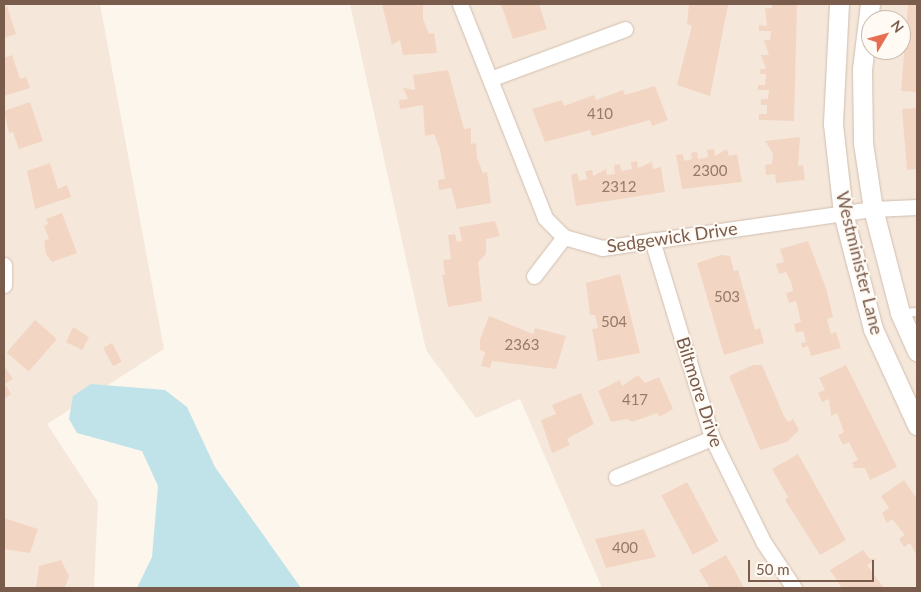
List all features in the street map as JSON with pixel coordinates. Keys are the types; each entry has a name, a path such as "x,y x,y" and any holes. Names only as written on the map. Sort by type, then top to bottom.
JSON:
{"street":[{"name":"Sedgewick Drive","path":"460,4 545,218 564,237 602,248 873,209 917,207"},
{"name":"Westminister Lane","path":"838,4 833,124 844,213 873,329 917,425"},
{"name":"Westminister Lane","path":"870,4 862,70 863,143 873,209 909,312 917,351"},
{"path":"490,79 625,29"},
{"path":"534,276 564,237"},
{"name":"Biltmore Drive","path":"652,240 712,438 764,543 794,588"},
{"path":"4,266 4,285"},
{"path":"616,477 712,438"}],"shaded area":[{"path":"4,4 100,4 164,349 47,424 98,502 94,588 4,588"},
{"path":"350,4 917,4 917,588 602,588 520,399 476,418 426,350"}],"water":[{"path":"91,384 165,390 187,407 215,467 301,588 137,588 152,557 158,486 142,451 77,433 69,419 73,396"}],"building":[{"path":"382,4 423,4 423,19 429,34 434,33 437,53 403,55 400,40 392,45"},
{"path":"501,4 539,4 547,29 513,39"},
{"path":"689,4 728,5 710,96 677,85 692,26 687,24"},
{"path":"772,4 797,4 794,121 759,120 759,114 767,114 767,105 761,105 761,99 768,99 769,90 758,90 758,85 765,85 766,74 760,74 760,69 766,69 761,55 769,55 764,40 770,40 771,31 759,31 759,25 767,26 765,8 772,8"},
{"path":"908,4 917,4 917,92 901,91 903,60 911,60 911,10 908,10"},
{"path":"7,6 16,34 4,38 4,7"},
{"path":"12,55 20,79 26,77 30,88 4,96 4,58"},
{"path":"448,70 464,129 471,128 471,144 476,143 477,158 483,173 487,172 491,203 457,209 451,188 439,190 438,180 445,179 440,149 434,134 425,136 423,105 400,109 399,100 408,99 403,88 415,90 413,75"},
{"path":"655,86 668,120 652,126 650,120 592,136 590,130 545,142 532,109 562,100 564,106 594,95 596,100 623,90 625,95"},
{"path":"30,102 43,141 19,149 13,132 9,133 4,111"},
{"path":"917,108 917,169 907,170 902,109"},
{"path":"800,137 798,166 803,165 805,180 776,183 775,174 766,175 765,165 772,164 773,154 765,141"},
{"path":"714,149 715,156 727,149 729,156 737,154 742,182 682,189 676,155 683,154 684,161 692,159 691,153 697,151 698,159 708,157 707,150"},
{"path":"637,161 638,168 652,162 653,169 661,167 665,192 576,206 571,175 577,173 579,181 587,179 585,171 592,170 593,176 606,169 607,175 615,174 614,165 620,164 621,171 632,169 631,162"},
{"path":"50,163 58,189 67,185 71,197 35,209 27,171"},
{"path":"62,213 77,253 52,262 46,254 44,241 49,239 44,226 48,224 46,219"},
{"path":"495,221 500,236 486,239 486,254 478,262 482,301 448,307 442,275 445,275 443,260 451,259 448,235 455,234 457,242 462,241 459,227"},
{"path":"808,241 826,288 833,317 827,319 831,334 836,332 841,348 811,356 808,346 802,348 801,343 806,342 803,331 796,333 794,324 801,322 796,301 789,303 786,293 793,291 791,282 786,272 779,274 776,264 784,262 780,249"},
{"path":"721,255 730,256 734,271 738,270 755,330 760,328 764,343 724,355 697,263"},
{"path":"620,274 640,353 598,361 592,329 598,328 595,315 590,315 586,283"},
{"path":"489,316 533,334 535,328 566,336 556,369 492,361 490,368 481,366 485,352 480,350 480,340"},
{"path":"35,320 57,339 29,371 7,352"},
{"path":"73,327 89,337 82,350 66,342"},
{"path":"112,343 122,362 113,366 103,348"},
{"path":"753,365 762,365 784,416 788,422 793,419 799,430 787,442 760,450 729,376"},
{"path":"846,365 897,467 870,480 865,468 854,468 852,463 858,460 849,442 843,445 838,435 844,432 837,413 831,416 829,399 822,402 818,393 825,390 819,378"},
{"path":"4,366 13,379 5,384 11,394 4,399"},
{"path":"638,375 645,383 659,377 673,409 659,417 657,413 632,422 627,419 611,422 598,391 620,380 622,386"},
{"path":"581,393 594,424 567,439 570,445 552,453 541,420 556,414 552,405"},
{"path":"798,454 846,540 820,555 785,500 788,497 772,469"},
{"path":"904,480 917,499 917,556 910,543 904,547 899,539 905,535 892,519 887,523 882,513 889,508 881,496"},
{"path":"687,482 718,541 693,555 661,496"},
{"path":"4,518 38,529 30,553 4,549"},
{"path":"644,529 656,557 606,568 595,539"},
{"path":"863,550 870,559 878,558 867,565 884,588 842,588 830,570"},
{"path":"726,555 744,588 710,588 699,570"},
{"path":"61,560 69,576 65,588 36,588 39,566"}]}
